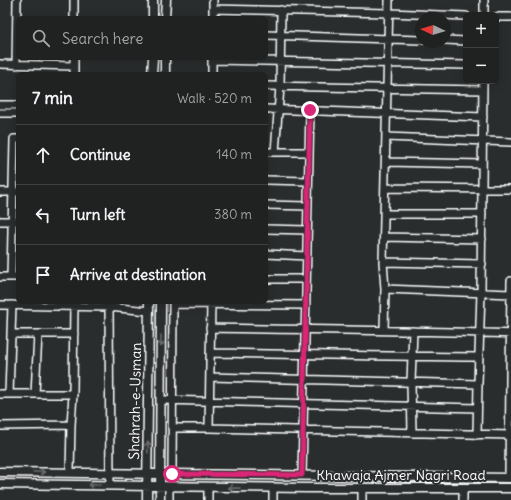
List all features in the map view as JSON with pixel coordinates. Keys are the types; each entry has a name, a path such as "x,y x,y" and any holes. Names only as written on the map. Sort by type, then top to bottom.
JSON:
{"main road":[{"path":"153,0 153,16"},
{"path":"165,16 166,0"},
{"path":"152,72 153,60"},
{"path":"165,60 165,72"},
{"name":"Shahrah-e-Usman","path":"146,500 149,304"},
{"name":"Shahrah-e-Usman","path":"160,500 161,304"},
{"name":"Khawaja Ajmer Nagri Road","path":"0,472 510,478"},
{"path":"257,475 257,488"},
{"path":"417,477 418,488"},
{"name":"Khawaja Ajmer Nagri Road","path":"0,484 362,489 511,488"}],"street":[{"path":"16,0 17,16"},
{"path":"74,0 74,16"},
{"path":"213,0 213,16"},
{"path":"384,330 385,289 383,262 389,0"},
{"path":"484,0 484,12"},
{"path":"213,9 463,16"},
{"path":"275,152 280,87 281,10"},
{"path":"499,17 511,17"},
{"path":"268,35 415,40"},
{"path":"451,40 463,41"},
{"path":"16,60 16,65"},
{"path":"212,60 212,72"},
{"path":"268,60 463,65"},
{"path":"0,64 74,70"},
{"path":"477,435 482,292 483,84"},
{"path":"268,86 483,90"},
{"path":"0,105 16,105"},
{"path":"268,109 483,117"},
{"path":"302,475 310,110"},
{"path":"0,113 16,113"},
{"path":"386,137 511,142"},
{"path":"0,277 15,277 16,169 14,139 16,139"},
{"path":"268,152 309,152"},
{"path":"386,162 482,164"},
{"path":"268,180 308,181"},
{"path":"385,188 511,189"},
{"path":"0,192 15,192"},
{"path":"268,205 308,206"},
{"path":"385,214 482,214"},
{"path":"0,221 15,221"},
{"path":"268,229 307,230"},
{"path":"384,237 482,240"},
{"path":"268,254 307,256"},
{"path":"383,262 482,264"},
{"path":"268,278 306,279"},
{"path":"510,478 511,281"},
{"path":"385,289 511,294"},
{"path":"70,472 74,304"},
{"path":"172,474 173,304"},
{"path":"209,428 211,304"},
{"path":"258,304 306,305"},
{"path":"0,305 109,305 149,311"},
{"path":"9,394 12,305"},
{"path":"109,305 110,485"},
{"path":"210,328 384,330 511,334"},
{"path":"412,433 411,382 413,331"},
{"path":"11,334 74,334"},
{"path":"35,394 38,334"},
{"path":"210,353 479,358"},
{"path":"210,377 478,384"},
{"path":"0,394 73,394"},
{"path":"161,400 477,408"},
{"path":"0,426 70,425"},
{"path":"172,428 477,435 510,431"},
{"path":"169,500 170,487"},
{"path":"208,487 208,500"},
{"path":"273,488 273,500"},
{"path":"463,488 463,500"},
{"path":"362,489 362,500"}],"route":[{"path":"172,474 302,475 310,110"}]}
